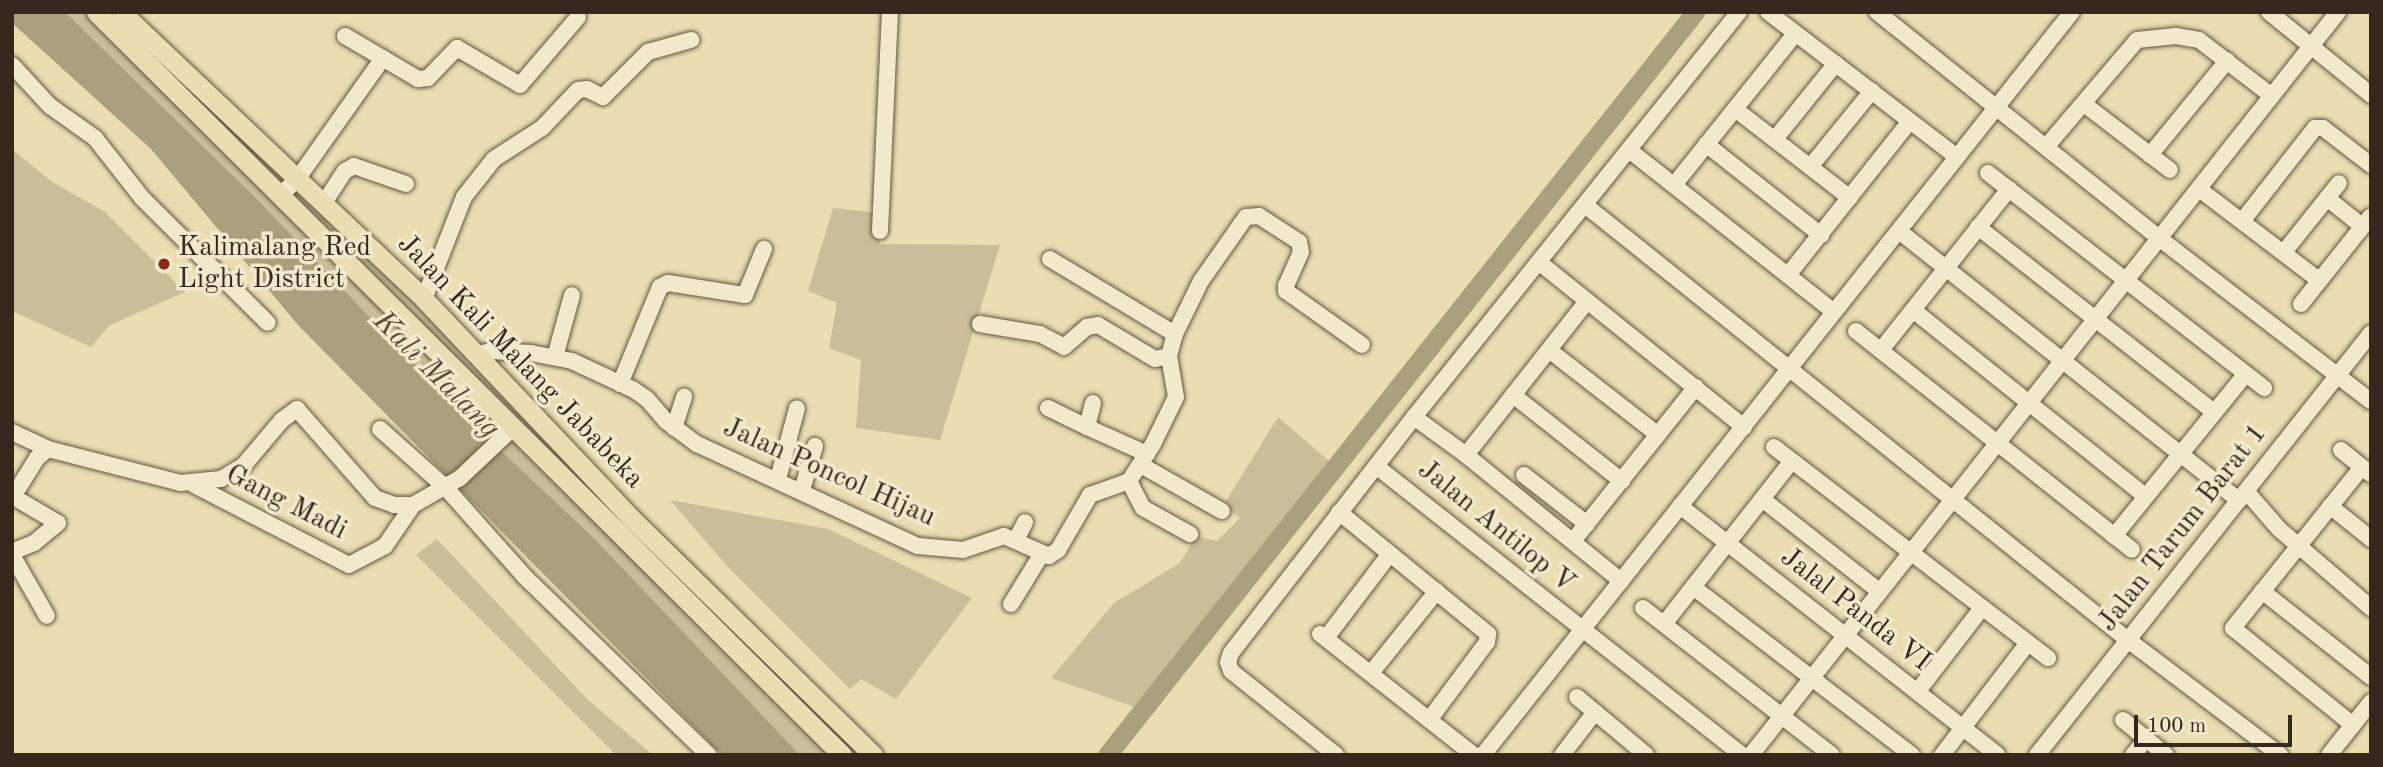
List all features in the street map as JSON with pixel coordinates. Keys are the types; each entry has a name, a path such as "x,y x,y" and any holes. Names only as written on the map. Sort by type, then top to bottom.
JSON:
{"main road":[{"name":"Jalan Kali Malang Jababeka","path":"96,12 281,195 509,432 873,755"},
{"name":"Jalan Kali Malang Jababeka","path":"121,12 425,299 842,755"}],"street":[{"path":"880,231 890,12"},
{"path":"1336,755 1231,671 1228,662 1231,653 1414,417 1540,263 1738,12"},
{"path":"1769,12 1957,157"},
{"path":"1877,12 2159,238 2371,401"},
{"path":"1483,755 2073,12"},
{"path":"2269,12 2371,95"},
{"path":"1751,755 2338,12"},
{"path":"345,36 426,80 454,48 459,48 520,85 578,17"},
{"path":"1674,185 1795,34"},
{"path":"2046,147 2130,44 2137,40 2191,37 2272,96"},
{"path":"425,299 464,197 494,159 542,128 578,90 587,89 603,97 648,52 691,40"},
{"path":"281,195 298,178 383,58"},
{"path":"2150,155 2227,61"},
{"path":"1775,139 1836,63"},
{"path":"12,65 50,106 95,138 150,207 268,323"},
{"path":"1810,167 1872,91"},
{"path":"2084,103 2171,170"},
{"path":"1735,108 1850,198"},
{"path":"1788,275 1910,121"},
{"path":"2243,220 2315,128 2323,128 2371,165"},
{"path":"1706,144 1821,235"},
{"path":"1629,150 1835,312"},
{"path":"324,203 345,171 354,166 406,184"},
{"path":"1988,173 2264,388"},
{"path":"2284,252 2339,183"},
{"path":"2199,188 2319,280"},
{"path":"1881,350 2008,189"},
{"path":"2301,304 2366,221 2327,198"},
{"path":"1585,205 2128,640 2280,755"},
{"path":"1025,522 1016,540 1041,555 1049,556 1058,550 1090,495 1129,481 1144,459 1176,397 1169,356 1175,334 1201,281 1234,231 1249,215 1259,216 1299,242 1301,252 1285,288 1362,345"},
{"path":"1979,227 2214,412"},
{"path":"1899,230 2181,453 2242,495 2298,547 2371,608"},
{"path":"620,384 660,286 668,283 745,295 764,249"},
{"path":"1050,258 1175,334"},
{"path":"1540,263 1744,427"},
{"path":"555,356 572,295"},
{"path":"1466,455 1587,301"},
{"path":"1913,310 2145,496"},
{"path":"980,324 1040,334 1064,347 1087,327 1098,325 1155,359 1169,356"},
{"path":"1856,331 2132,550"},
{"name":"Jalan Tarum Barat 1","path":"2037,755 2371,333"},
{"path":"1549,349 1658,435"},
{"name":"Jalan Poncol Hijau","path":"475,355 491,351 555,356 620,384 647,399 674,428 697,444 803,490 918,546 962,550 974,549 998,536 1016,540"},
{"path":"2114,536 2245,375"},
{"path":"1573,541 1696,387"},
{"path":"1513,395 1622,481"},
{"path":"674,428 684,397"},
{"path":"1087,427 1093,403"},
{"path":"778,480 797,408"},
{"path":"1048,408 1144,459 1222,511"},
{"path":"12,432 48,449 192,484 221,480 237,471 282,419 298,409 368,493 387,504 413,505 460,478 509,432"},
{"path":"1414,417 1466,455 1621,581"},
{"path":"380,429 446,488 524,576 709,755"},
{"path":"803,490 815,446"},
{"path":"1774,447 2048,658"},
{"path":"48,449 37,458 13,493 72,533"},
{"path":"2341,450 2366,471 2330,506 2233,630 2353,725"},
{"path":"1664,624 1792,461"},
{"name":"Jalan Antilop V","path":"1376,466 1742,755"},
{"path":"1511,492 1528,470 1587,524"},
{"path":"1129,481 1143,508 1190,534"},
{"name":"Gang Madi","path":"192,484 349,565 385,546 413,505"},
{"path":"1762,499 1880,592"},
{"name":"Jalal Panda VI","path":"1680,506 1997,755"},
{"path":"2330,506 2371,538"},
{"path":"1339,512 1486,630 1489,638 1429,720"},
{"path":"47,616 12,554 34,543 58,523"},
{"path":"1011,604 1041,555"},
{"path":"1390,555 1323,636 1474,755"},
{"path":"1693,587 1912,755"},
{"path":"1371,673 1437,591"},
{"path":"2262,591 2371,677"},
{"path":"1643,608 1832,755"},
{"path":"1917,692 1982,608"},
{"path":"1942,755 2028,643"},
{"path":"1577,697 1639,753"},
{"path":"2329,755 2371,702"},
{"path":"1562,755 1595,712"},
{"path":"2123,720 2166,755"},
{"path":"2133,755 2146,738"}],"shaded area":[{"path":"12,12 65,12 257,199 464,416 593,537 800,755 722,755 298,325 151,149 12,23"},
{"path":"65,12 122,12 873,755 800,755 593,537 464,416 257,199"},
{"path":"12,149 51,181 105,212 185,292 110,325 91,347 12,311"},
{"path":"833,208 879,213 880,244 1000,245 940,440 856,428 861,360 829,348 837,303 808,291"},
{"path":"1278,417 1335,466 1143,710 1051,678 1114,603 1180,563 1196,536 1217,541 1240,518 1223,506"},
{"path":"670,500 828,529 972,598 896,699 861,679 850,689 727,566"},
{"path":"437,539 588,700 653,755 616,755 416,555"}],"waterway":[{"path":"1107,755 1695,12"}],"place":[{"name":"Kalimalang Red Light District","path":"164,264"}],"water label":[{"name":"Kali Malang","path":"436,375"}]}
